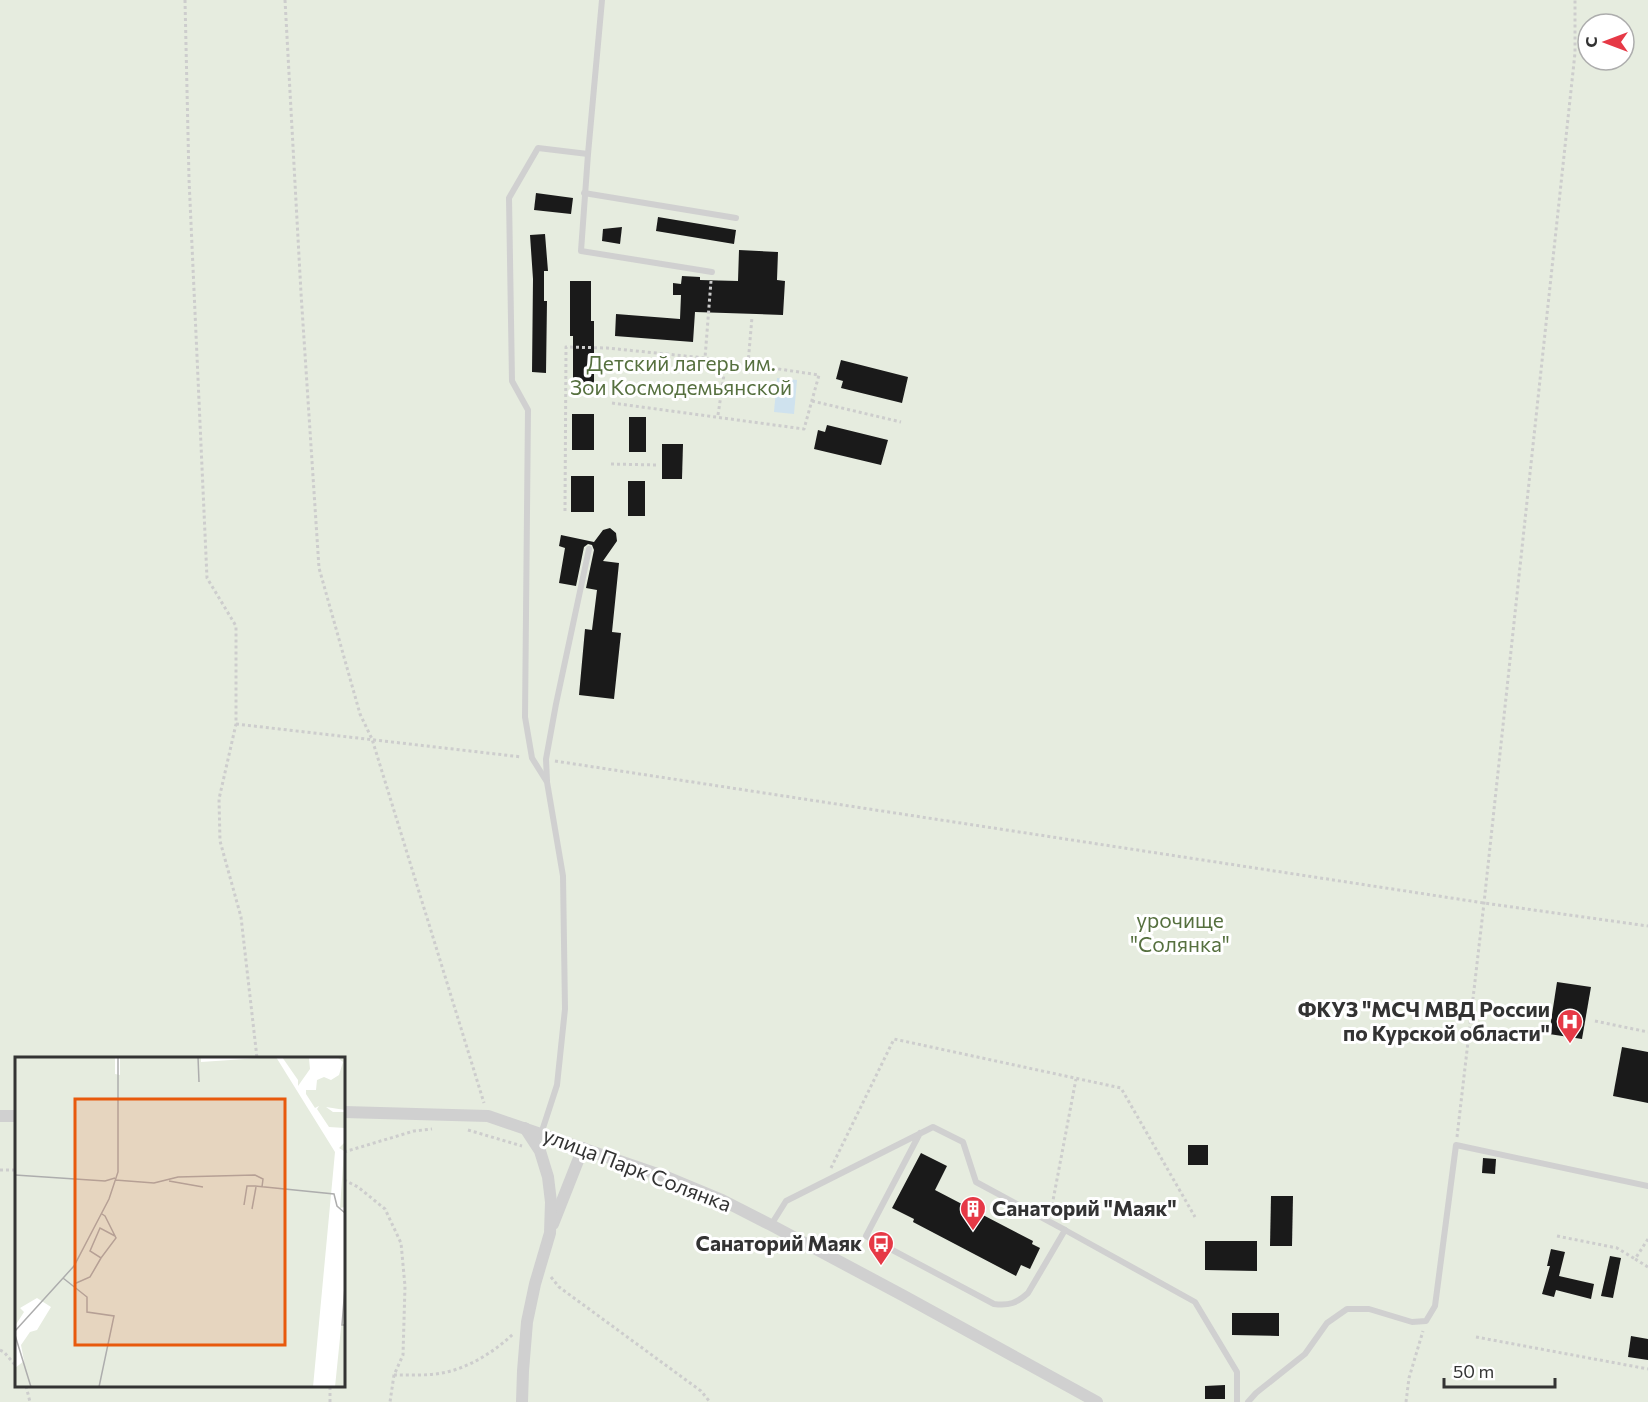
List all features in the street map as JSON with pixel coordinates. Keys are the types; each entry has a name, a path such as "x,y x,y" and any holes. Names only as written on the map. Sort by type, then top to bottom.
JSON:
{"street":[{"name":"улица Парк Солянка","path":"345,1112 488,1116 669,1178 722,1200 771,1225 1097,1402"},
{"name":"улица Парк Солянка","path":"522,1402 527,1322 540,1264 550,1233 551,1202 548,1177 540,1152 525,1128"},
{"path":"550,1233 583,1148"}],"lane":[{"path":"602,0 584,193 581,251 712,272"},
{"path":"547,782 532,758 525,717 528,410 512,381 510,198 538,148 588,154"},
{"path":"584,193 736,218"},
{"path":"542,1134 557,1085 565,1009 563,876 547,782 546,759 589,549"},
{"path":"771,1225 786,1201 933,1127 963,1142 976,1182 1195,1302 1237,1372 1237,1402"},
{"path":"920,1133 866,1236 994,1304 1003,1305 1012,1304 1028,1293 1065,1230"},
{"path":"1248,1402 1305,1354 1327,1323 1347,1309 1368,1309 1412,1322 1426,1321 1435,1306 1456,1145 1648,1186"}],"path":[{"path":"185,0 189,179 207,578 236,626 236,724 219,799 220,841 241,917 257,1057"},
{"path":"285,0 319,568 360,714 372,739 488,1116"},
{"path":"1456,1145 1575,53 1575,0"},
{"path":"705,358 712,272"},
{"path":"747,364 752,317"},
{"path":"565,511 566,347 607,348 705,358 819,375 804,429 612,402"},
{"path":"718,416 726,361"},
{"path":"812,400 901,422"},
{"path":"611,464 657,465"},
{"path":"236,724 532,758"},
{"path":"546,759 1484,903 1648,926"},
{"path":"1596,1021 1648,1032"},
{"path":"825,1181 894,1039 1121,1088 1195,1216"},
{"path":"1049,1221 1076,1078"},
{"path":"345,1152 414,1131 438,1128"},
{"path":"468,1130 540,1152"},
{"path":"345,1180 358,1187 385,1209 401,1243 405,1286 403,1355 394,1375 390,1402"},
{"path":"1557,1236 1617,1248 1648,1267"},
{"path":"1635,1259 1648,1239"},
{"path":"540,1264 559,1287 701,1391 710,1402"},
{"path":"1406,1402 1409,1378 1426,1321"},
{"path":"394,1375 446,1372 472,1363 502,1345 527,1322"},
{"path":"1476,1337 1648,1369"},
{"path":"0,1350 15,1365"},
{"path":"26,1387 30,1402"}],"green space":[{"name":"урочище \"Солянка\"","path":"0,0 1648,0 1648,1402 0,1402"}],"water":[{"path":"777,378 797,380 794,414 774,412"}],"building":[{"path":"536,193 573,198 571,214 534,210"},
{"path":"658,217 736,230 734,244 656,231"},
{"path":"622,227 620,244 602,241 603,229"},
{"path":"545,234 548,271 544,271 544,301 547,301 546,373 532,372 533,279 530,235"},
{"path":"739,250 778,252 777,280 785,281 783,315 695,312 693,342 615,336 616,314 680,319 681,295 673,295 673,283 681,284 682,276 700,277 700,280 738,281"},
{"path":"570,281 591,281 591,321 594,321 594,390 573,390"},
{"path":"841,360 908,377 902,403 841,388 843,381 836,379"},
{"path":"572,414 594,414 594,450 572,450"},
{"path":"629,417 646,417 646,452 629,452"},
{"path":"827,425 888,440 881,465 814,449 818,430 825,432"},
{"path":"662,444 683,444 682,479 662,479"},
{"path":"571,476 594,476 594,512 571,512"},
{"path":"628,481 645,481 645,516 628,516"},
{"path":"610,528 616,533 617,541 603,561 619,563 612,632 621,633 614,699 579,695 585,629 592,630 597,590 586,588 594,550 592,545 588,544 584,547 576,586 559,583 565,548 559,546 561,535 594,542 603,530"},
{"path":"1557,982 1591,987 1582,1039 1549,1034"},
{"path":"1622,1047 1648,1052 1648,1103 1613,1096"},
{"path":"1188,1145 1208,1145 1208,1165 1188,1165"},
{"name":"Санаторий \"Маяк\"","path":"921,1153 947,1166 935,1190 1033,1241 1032,1244 1040,1248 1030,1269 1021,1265 1016,1276 913,1222 914,1219 892,1208"},
{"path":"1483,1158 1496,1159 1495,1174 1482,1173"},
{"path":"1271,1196 1293,1196 1292,1246 1270,1246"},
{"path":"1205,1241 1257,1241 1257,1271 1205,1270"},
{"path":"1551,1249 1565,1252 1559,1276 1594,1284 1591,1299 1556,1290 1554,1297 1542,1294 1550,1266 1547,1266"},
{"path":"1610,1256 1621,1258 1613,1298 1601,1296"},
{"path":"1232,1313 1279,1313 1279,1336 1232,1335"},
{"path":"1631,1336 1648,1339 1648,1360 1628,1357"},
{"path":"1225,1385 1225,1399 1205,1399 1205,1386"}],"place":[{"name":"ФКУЗ \"МСЧ МВД России по Курской области\"","path":"1570,1045"},
{"name":"Санаторий \"Маяк\"","path":"973,1232"},
{"name":"Санаторий Маяк","path":"881,1267"}],"park label":[{"name":"Детский лагерь им. Зои Космодемьянской","path":"681,376"}]}
